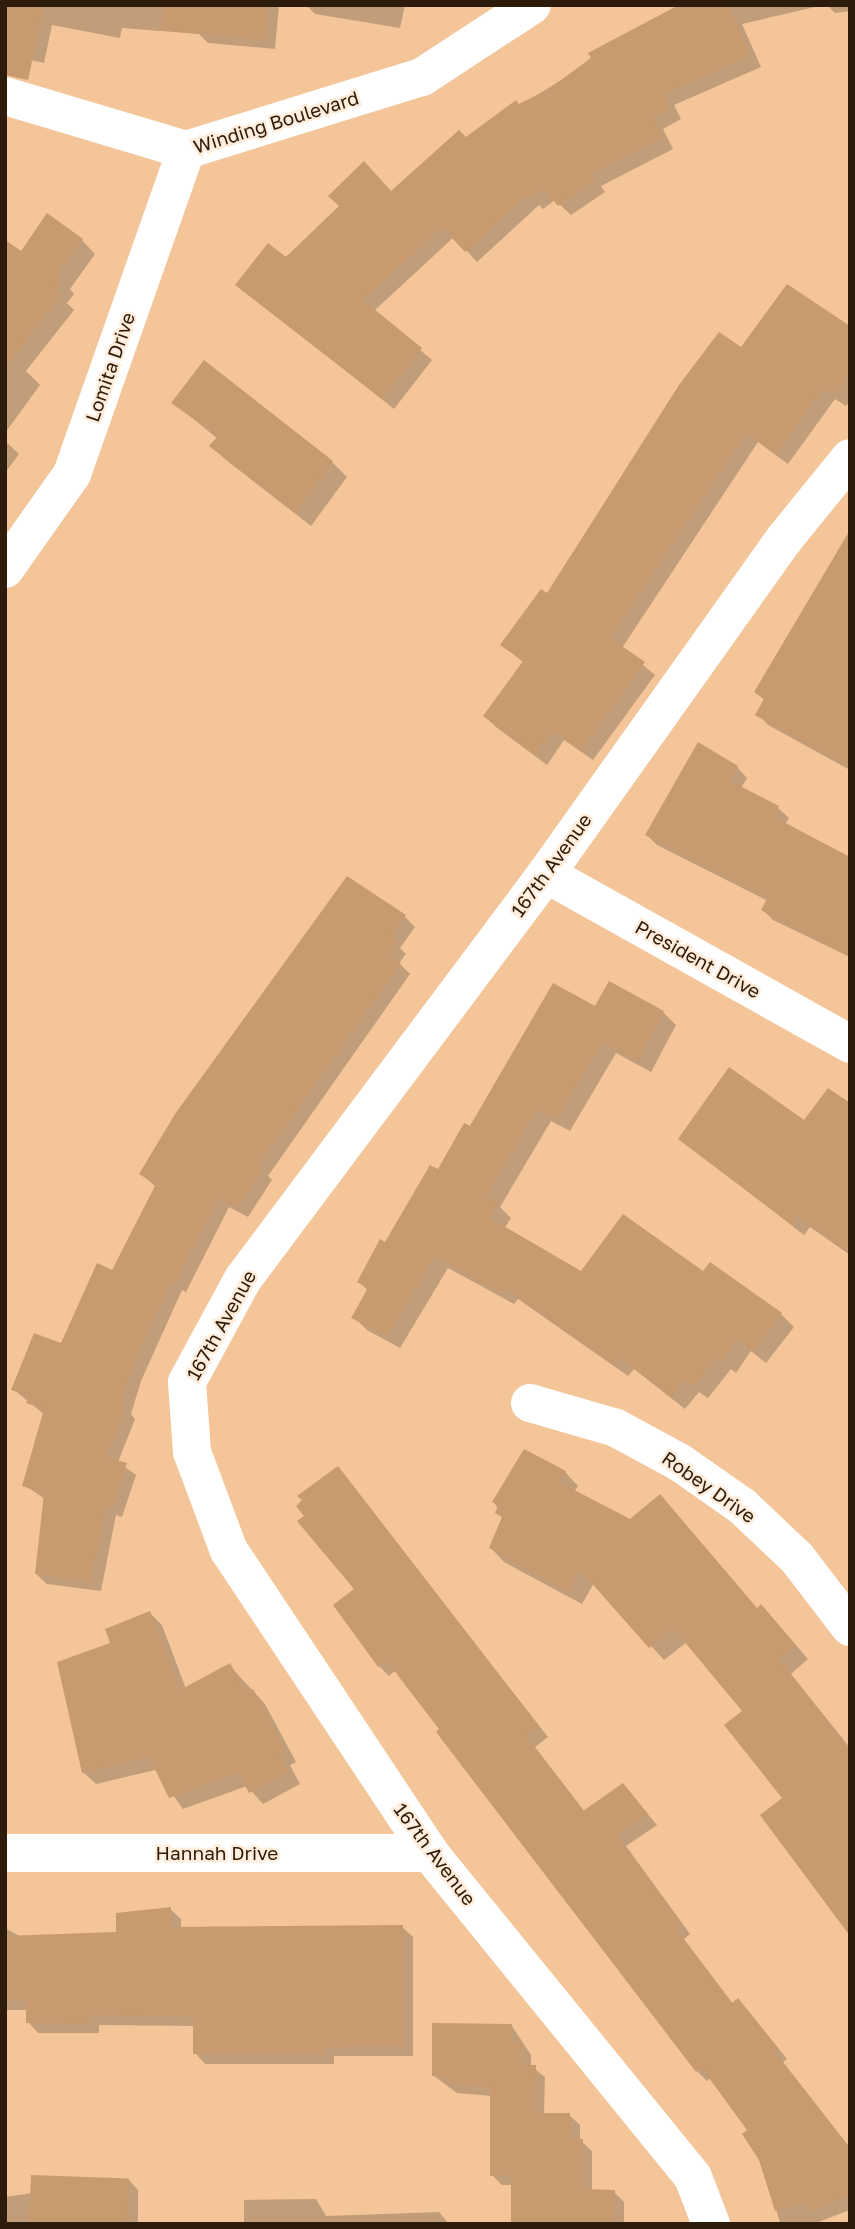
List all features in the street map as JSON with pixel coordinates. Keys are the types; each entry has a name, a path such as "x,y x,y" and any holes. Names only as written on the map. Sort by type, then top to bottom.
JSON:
{"street":[{"name":"Winding Boulevard","path":"5,96 186,150 422,76 532,5"},
{"name":"Lomita Drive","path":"5,569 72,474 186,150"},
{"name":"167th Avenue","path":"711,2224 693,2177 430,1853 229,1551 192,1452 187,1382 243,1279 546,874 785,538 850,458"},
{"name":"President Drive","path":"546,874 850,1044"},
{"name":"Robey Drive","path":"530,1403 616,1428 679,1462 732,1498 797,1558 850,1627"},
{"name":"Hannah Drive","path":"5,1853 430,1853"}],"building":[{"path":"5,5 44,5 28,80 5,75"},
{"path":"162,5 268,5 265,40 161,30"},
{"path":"679,5 729,5 751,56 664,94 671,108 653,117 664,138 592,174 595,180 558,206 544,189 530,199 527,195 465,252 442,227 363,300 422,348 382,399 235,285 268,243 286,257 339,206 328,196 364,161 391,191 459,130 466,137 516,100 519,104 549,89 591,58 588,53"},
{"path":"47,213 83,239 56,275 62,279 54,289 61,295 5,368 5,240 21,251"},
{"path":"787,284 850,326 850,375 834,396 823,389 776,454 746,433 610,638 645,662 581,750 552,731 535,755 483,716 523,661 500,645 541,589 547,593 679,385 719,332 741,347"},
{"path":"204,360 333,461 296,513 209,446 218,436 171,403"},
{"path":"850,530 850,767 755,715 764,699 754,692"},
{"path":"698,742 738,766 730,781 779,806 774,817 850,857 850,957 761,910 768,897 645,835"},
{"path":"347,876 406,915 390,937 397,942 389,954 401,963 258,1165 263,1168 237,1208 218,1198 175,1282 171,1281 131,1370 121,1404 126,1407 106,1457 127,1463 112,1508 106,1506 91,1582 35,1574 44,1493 22,1486 44,1409 26,1403 29,1396 11,1390 34,1333 61,1343 97,1263 112,1270 156,1184 139,1174 175,1114"},
{"path":"609,981 664,1011 637,1061 602,1042 557,1119 537,1109 486,1196 499,1203 490,1218 581,1271 623,1214 703,1271 710,1262 782,1313 753,1351 737,1339 722,1361 717,1357 694,1386 685,1380 671,1397 620,1357 615,1365 504,1287 501,1293 435,1256 387,1336 351,1318 368,1288 357,1282 380,1239 385,1242 430,1165 438,1169 464,1123 470,1126 553,983 595,1006"},
{"path":"729,1067 804,1120 828,1088 850,1103 850,1253 798,1216 792,1225 678,1139"},
{"path":"524,1449 566,1471 559,1482 630,1519 660,1494 757,1608 761,1604 796,1645 779,1659 850,1750 850,1936 760,1815 782,1798 724,1725 742,1711 673,1628 649,1648 580,1570 568,1592 489,1548 502,1517 495,1513 499,1505 492,1502"},
{"path":"338,1466 539,1726 526,1736 583,1811 623,1783 648,1814 617,1835 681,1923 675,1928 732,2003 738,1998 778,2048 774,2051 850,2148 850,2196 809,2211 805,2202 775,2211 759,2160 742,2134 747,2130 701,2067 696,2072 436,1732 439,1729 386,1660 378,1667 333,1605 354,1589 297,1521 304,1516 296,1506 302,1500 297,1496"},
{"path":"150,1611 180,1690 230,1663 247,1693 253,1689 285,1750 279,1753 289,1771 249,1793 238,1773 169,1798 149,1757 82,1773 57,1662 110,1643 105,1629"},
{"path":"171,1907 171,1927 403,1925 403,2046 325,2047 325,2054 193,2054 193,2017 89,2015 89,2024 26,2023 26,2000 5,2000 5,1936 116,1932 116,1913"},
{"path":"432,2023 512,2024 512,2041 522,2042 521,2065 536,2065 535,2113 570,2113 570,2138 583,2139 583,2189 615,2190 614,2224 511,2224 511,2175 490,2176 490,2088 445,2083 445,2076 432,2076"},
{"path":"31,2175 129,2178 127,2224 29,2224"}]}
